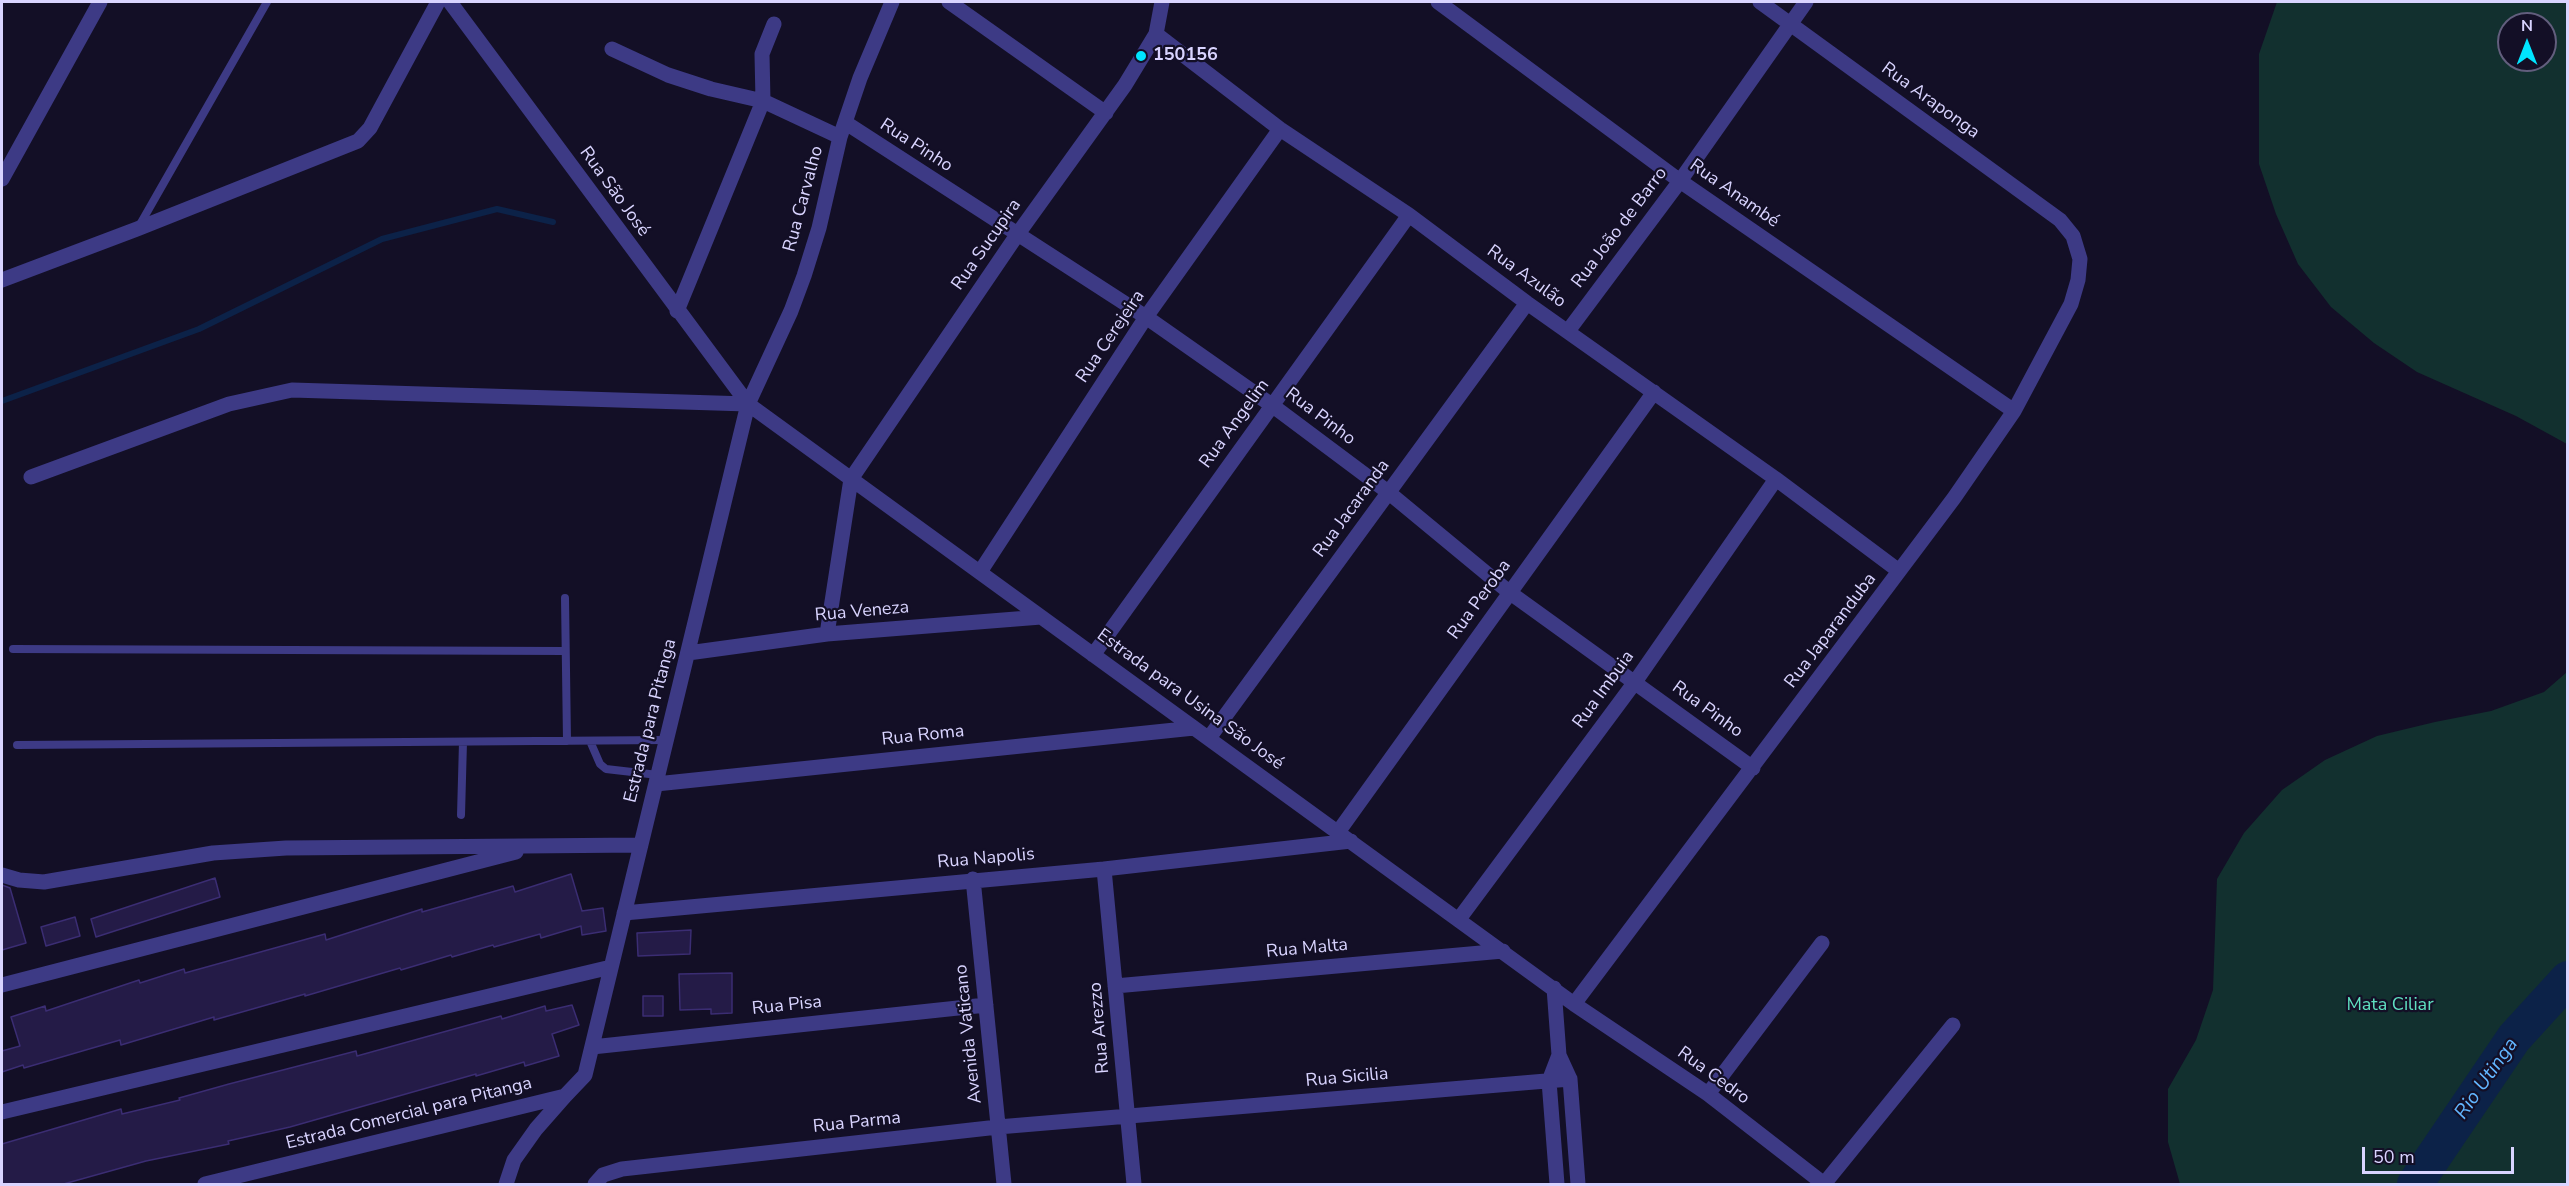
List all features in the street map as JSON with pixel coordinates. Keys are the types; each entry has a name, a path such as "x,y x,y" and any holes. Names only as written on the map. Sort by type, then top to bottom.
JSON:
{"street":[{"path":"2,178 100,2"},
{"path":"2,280 137,230 358,141 370,128 438,2"},
{"name":"Rua São José","path":"450,2 748,404"},
{"name":"Rua Carvalho","path":"748,404 804,276 819,228 843,130 860,78 892,2"},
{"path":"949,2 1107,113"},
{"path":"1156,34 1162,2"},
{"name":"Rua Anambé","path":"1438,2 1680,181 2014,411"},
{"name":"Rua Araponga","path":"1760,2 2060,220 2073,236"},
{"name":"Rua João de Barro","path":"1568,331 1680,181 1806,2"},
{"path":"677,311 763,101 762,54 774,24"},
{"name":"Rua Sucupira","path":"851,479 1017,235 1107,113 1156,34"},
{"name":"Rua Azulão","path":"1156,34 1280,129 1409,215 1527,303 1776,479 1899,571"},
{"name":"Rua Pinho","path":"612,49 668,75 711,89 763,101 843,130 1017,235 1146,317 1273,406 1388,492 1509,592 1753,768"},
{"name":"Rua Cerejeira","path":"980,572 1146,317 1280,129"},
{"name":"Rua Angelim","path":"1093,655 1409,215"},
{"name":"Rua Japaranduba","path":"1574,1004 1954,498 2014,411 2071,304 2078,280 2080,259 2073,236"},
{"name":"Rua Jacaranda","path":"1209,738 1527,303"},
{"path":"31,477 229,404 292,390 748,404"},
{"name":"Rua Peroba","path":"1345,836 1509,592 1654,392"},
{"name":"Estrada para Usina São José","path":"748,404 1554,988"},
{"name":"Estrada para Pitanga","path":"592,1047 748,404"},
{"path":"827,634 851,479"},
{"name":"Rua Imbuia","path":"1459,919 1635,682 1776,479"},
{"name":"Rua Veneza","path":"687,653 827,634 1041,617"},
{"name":"Rua Roma","path":"657,779 1194,728"},
{"name":"Rua Napolis","path":"624,913 973,879 1104,869 1345,836"},
{"path":"2,875 19,880 45,882 213,854 286,848 641,845"},
{"path":"2,986 538,847"},
{"name":"Rua Arezzo","path":"1104,869 1134,1185"},
{"name":"Avenida Vaticano","path":"973,879 1004,1185"},
{"path":"1708,1094 1822,943"},
{"name":"Rua Malta","path":"1115,986 1503,951"},
{"path":"2,1112 611,967"},
{"path":"1554,988 1574,1004"},
{"path":"1554,988 1559,1055 1570,1079 1578,1185"},
{"name":"Rua Cedro","path":"1574,1004 1708,1094 1824,1184"},
{"name":"Rua Pisa","path":"592,1047 986,1005"},
{"path":"1824,1184 1953,1025"},
{"path":"507,1185 514,1160 536,1129 585,1075 592,1047"},
{"path":"1557,1185 1549,1081 1559,1055"},
{"name":"Rua Sicilia","path":"1127,1115 1570,1079"},
{"name":"Estrada Comercial para Pitanga","path":"205,1185 565,1096"},
{"name":"Rua Parma","path":"596,1184 603,1175 622,1169 1127,1115"}],"lane":[{"path":"137,230 267,2"},
{"path":"565,598 567,741"},
{"path":"13,649 565,651"},
{"path":"17,746 666,740"},
{"path":"590,741 600,764 606,769 657,779"},
{"path":"461,815 463,742"}],"green space":[{"path":"2277,2 2567,2 2567,444 2516,416 2417,372 2374,343 2331,307 2298,264 2276,214 2259,164 2259,54"},
{"name":"Mata Ciliar","path":"2567,672 2567,1184 2180,1184 2168,1142 2168,1089 2196,1040 2213,990 2217,879 2244,833 2282,790 2325,760 2377,736 2491,711 2544,692"}],"building":[{"path":"571,874 582,911 603,908 606,931 582,935 581,926 541,938 540,934 452,957 451,955 401,970 400,968 214,1020 214,1017 121,1045 120,1040 24,1068 23,1065 2,1072 2,1051 20,1046 11,1017 45,1006 46,1011 139,980 140,983 184,969 185,973 325,934 326,940 422,909 422,912 513,886 515,892"},
{"path":"215,878 220,897 96,937 91,919"},
{"path":"2,885 10,888 26,943 2,950"},
{"path":"75,917 80,936 46,946 41,927"},
{"path":"691,930 690,954 638,956 637,933"},
{"path":"732,973 732,1013 711,1014 711,1009 680,1010 679,974"},
{"path":"643,996 663,996 663,1016 643,1016"},
{"path":"572,1005 579,1025 552,1034 559,1056 525,1066 524,1062 476,1076 476,1074 290,1127 228,1141 229,1144 146,1161 60,1185 2,1185 2,1144 121,1109 122,1114 180,1100 179,1098 229,1084 356,1051 357,1056 501,1016 502,1019 545,1006 546,1011"}],"waterway":[{"path":"2,401 199,329 382,239 497,209 553,222"},
{"name":"Rio Utinga","path":"2415,1184 2514,1038 2568,979"}],"place":[{"name":"150156","path":"1141,56"}]}
